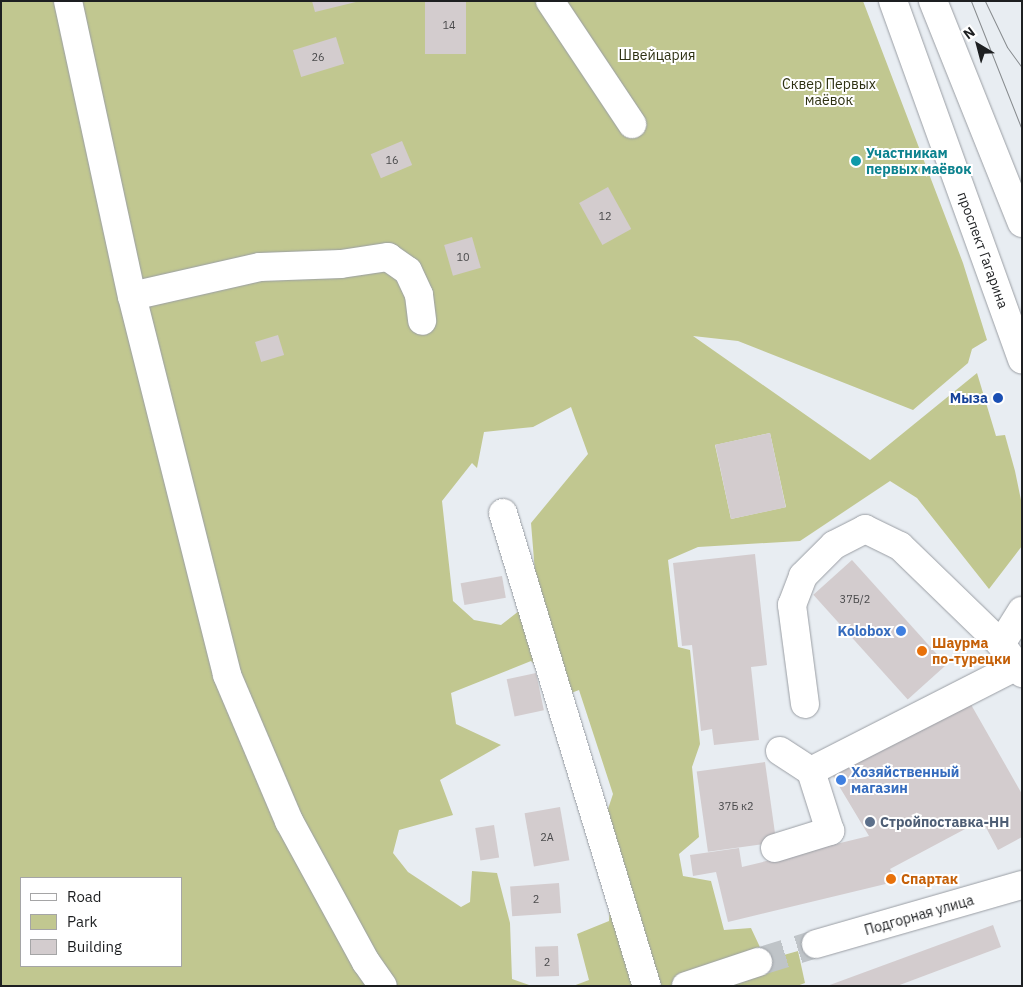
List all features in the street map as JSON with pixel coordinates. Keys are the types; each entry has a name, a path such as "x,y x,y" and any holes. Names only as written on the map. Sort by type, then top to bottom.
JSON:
{"main road":[{"path":"68,1 132,296 227,675 289,821 366,962 384,986"},
{"path":"550,1 632,124"},
{"name":"проспект Гагарина","path":"893,1 1022,359"},
{"path":"933,1 1022,223"},
{"path":"132,296 260,267 341,264 388,257 408,271 420,294 422,322"},
{"path":"503,513 647,986"},
{"path":"805,704 792,606 803,576 834,545 865,529 900,546 1016,656"},
{"path":"1016,656 1022,612"},
{"path":"811,771 1016,656"},
{"path":"775,848 830,831 811,771 780,751"},
{"name":"Подгорная улица","path":"816,944 1022,885"},
{"path":"686,986 758,962"}],"green space":[{"path":"1,1 863,1 963,263 987,340 972,349 968,363 913,410 738,341 693,336 870,460 977,373 996,436 1005,435 1015,471 1022,505 1022,546 989,589 917,498 890,481 800,541 698,547 668,560 678,647 690,650 700,744 692,767 699,837 679,854 683,876 711,881 724,930 751,928 766,960 798,951 805,983 797,986 573,986 589,980 577,934 609,921 612,868 600,833 613,794 579,690 566,695 531,661 451,693 456,724 501,745 440,780 453,815 399,830 393,853 408,872 461,907 470,902 472,871 497,873 510,923 512,979 532,986 1,986","holes":["571,407 588,454 531,523 537,597 501,625 474,620 453,601 442,501 472,463 477,468 484,432 533,427","770,433 786,507 731,519 715,445"]}],"building":[{"path":"312,1 356,1 356,2 315,12"},
{"path":"425,1 466,1 466,54 425,54"},
{"path":"336,37 344,64 301,77 293,50"},
{"path":"402,141 412,165 381,178 371,154"},
{"path":"608,187 631,229 602,245 579,203"},
{"path":"472,237 481,268 453,276 444,245"},
{"path":"278,335 284,355 261,362 255,342"},
{"path":"770,433 786,507 731,519 715,445"},
{"path":"755,554 767,665 751,667 759,740 714,745 712,729 701,731 692,645 682,646 673,563"},
{"path":"852,560 946,665 908,700 813,595"},
{"path":"502,576 506,598 464,605 461,583"},
{"path":"536,673 544,710 515,716 507,679"},
{"path":"969,701 1022,794 1022,837 998,850 982,820 890,869 898,881 728,922 716,872 693,876 690,855 739,848 742,867 869,836 833,776"},
{"path":"765,762 776,842 708,852 697,772"},
{"path":"560,807 569,860 534,866 525,813"},
{"path":"494,825 499,858 480,861 475,828"},
{"path":"559,883 561,913 512,916 510,886"},
{"path":"993,925 1001,947 897,986 827,986"},
{"path":"558,946 559,976 536,977 535,947"}],"tunnel":[{"path":"758,962 816,944"}],"tram line":[{"path":"971,1 1022,130"},
{"path":"985,1 1007,47 1022,68"}],"place":[{"name":"Участникам первых маёвок","path":"856,161"},
{"name":"Мыза","path":"998,398"},
{"name":"Kolobox","path":"901,631"},
{"name":"Шаурма по-турецки","path":"922,651"},
{"name":"Хозяйственный магазин","path":"841,780"},
{"name":"Стройпоставка-НН","path":"870,822"},
{"name":"Спартак","path":"891,879"}],"park label":[{"name":"Швейцария","path":"657,55"},
{"name":"Сквер Первых маёвок","path":"829,92"}]}
